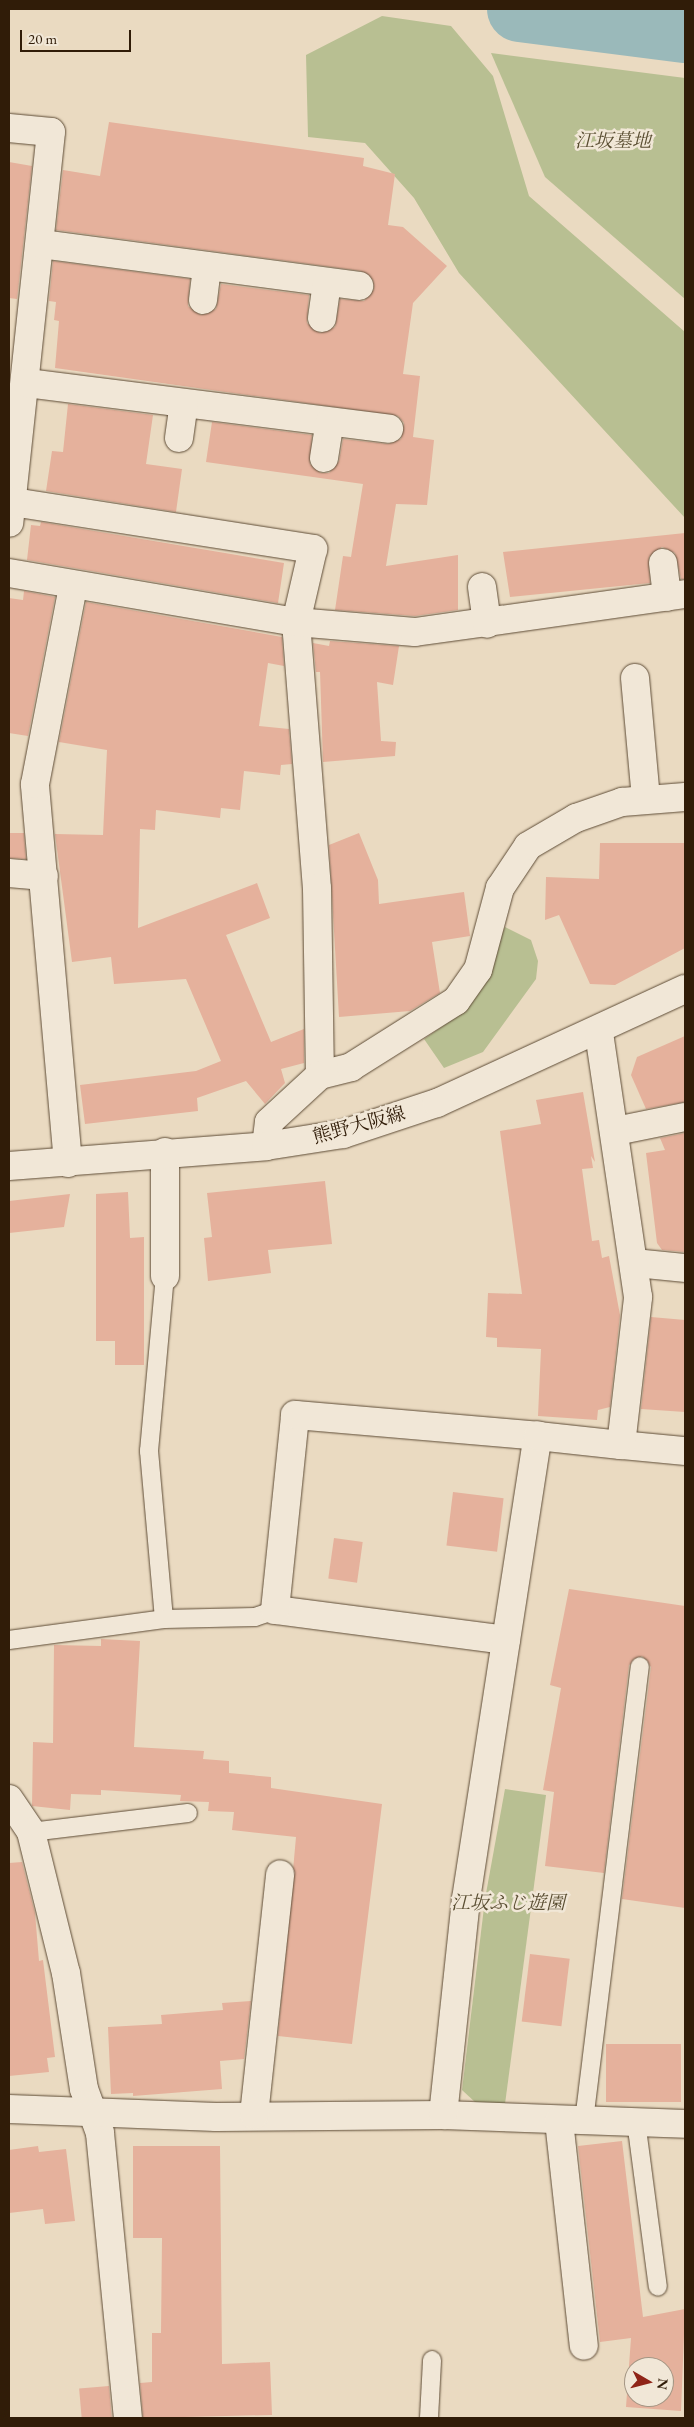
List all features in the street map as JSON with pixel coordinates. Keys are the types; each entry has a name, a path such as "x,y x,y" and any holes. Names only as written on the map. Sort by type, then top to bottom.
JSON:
{"street":[{"path":"9,128 52,132 27,383 11,513 313,549 296,622 317,888 320,1075"},
{"path":"41,244 359,286"},
{"path":"203,300 207,266"},
{"path":"322,318 327,282"},
{"path":"27,383 389,429"},
{"path":"179,438 184,403"},
{"path":"324,458 330,422"},
{"path":"9,573 74,586 296,622 415,632 487,624 676,596 663,564"},
{"path":"68,1162 35,784 74,586"},
{"path":"482,587 487,624"},
{"path":"635,678 646,799"},
{"path":"266,1146 269,1122 320,1075 351,1067 456,1001 478,970 500,888 528,846 576,818 646,799 685,797"},
{"path":"9,873 44,876"},
{"name":"熊野大阪線","path":"9,1166 165,1152 266,1146 343,1134 437,1103 599,1032 685,989"},
{"path":"599,1032 616,1131 638,1297 621,1446"},
{"path":"616,1131 685,1117"},
{"path":"165,1152 165,1276"},
{"path":"634,1263 685,1268"},
{"path":"506,1640 275,1610 295,1415 685,1451"},
{"path":"443,2115 466,1899 538,1436"},
{"path":"9,1799 31,1832 66,1973 84,2089 100,2133 128,2418"},
{"path":"254,2116 280,1874"},
{"path":"9,2109 93,2114 254,2116 443,2115 685,2124"},
{"path":"572,2121 584,2346"}],"lane":[{"path":"164,1619 149,1451 165,1276"},
{"path":"9,1640 164,1619 255,1617 275,1610"},
{"path":"572,2121 640,1666"},
{"path":"31,1832 188,1813"},
{"path":"636,2121 658,2287"},
{"path":"429,2418 432,2360"}],"green space":[{"path":"382,16 451,26 493,76 529,196 685,332 685,518 459,273 414,198 365,143 308,137 306,55"},
{"name":"江坂墓地","path":"491,53 685,78 685,299 545,177"},
{"path":"505,927 531,940 538,961 536,979 483,1052 444,1068 424,1039 463,1012"},
{"name":"江坂ふじ遊園","path":"505,1789 546,1795 505,2104 476,2103 462,2090 485,1899"}],"building":[{"path":"109,122 364,158 363,166 395,174 388,225 403,227 447,266 413,303 403,374 420,376 413,437 434,440 427,505 396,504 386,566 458,555 458,610 415,616 335,610 343,556 351,557 363,484 206,462 212,422 312,435 310,464 321,473 329,473 339,461 343,439 388,444 401,439 404,423 398,416 55,368 59,321 54,320 56,302 49,301 53,261 190,279 188,306 201,315 216,309 221,284 309,295 307,323 320,333 335,327 340,299 364,301 374,289 373,280 361,271 56,230 63,170 100,176"},
{"path":"9,162 32,166 17,299 9,298"},
{"path":"68,404 153,415 146,464 182,469 176,512 46,491 52,451 63,452"},
{"path":"41,522 284,563 278,603 27,560 31,525 40,526"},
{"path":"685,533 685,579 681,579 675,553 662,547 649,557 650,583 510,597 503,552"},
{"path":"24,591 55,597 28,736 9,733 9,598 23,600"},
{"path":"86,602 282,637 284,666 268,663 259,726 289,729 292,764 281,765 280,775 244,771 240,810 221,808 220,818 156,810 155,830 140,829 138,928 257,883 270,918 226,935 271,1042 304,1029 304,1063 281,1069 285,1083 265,1104 246,1081 197,1098 198,1111 85,1124 80,1085 196,1071 221,1061 186,979 114,984 111,957 72,962 55,834 103,835 107,750 59,742"},
{"path":"330,641 399,646 393,685 377,682 381,741 396,742 395,756 323,762 320,672 316,672 313,643 329,646"},
{"path":"9,833 24,833 26,859 9,858"},
{"path":"359,833 378,880 379,904 464,892 470,936 432,942 440,993 410,1011 339,1017 329,845"},
{"path":"600,843 685,843 685,948 615,985 590,984 559,915 545,920 546,877 599,879"},
{"path":"685,1036 685,1102 646,1109 631,1075 637,1057"},
{"path":"583,1092 595,1162 591,1156 593,1168 582,1169 592,1241 599,1240 602,1258 609,1256 620,1315 610,1407 598,1410 597,1420 538,1416 541,1349 497,1347 497,1338 486,1337 488,1293 522,1294 500,1131 541,1124 536,1100"},
{"path":"685,1133 685,1252 662,1250 657,1243 646,1153 665,1150 660,1138"},
{"path":"325,1181 332,1244 268,1250 271,1273 208,1281 204,1238 212,1237 207,1193"},
{"path":"128,1192 130,1238 144,1237 144,1365 115,1365 115,1341 96,1341 96,1194"},
{"path":"70,1194 64,1227 9,1233 9,1201"},
{"path":"651,1317 685,1320 685,1412 641,1409"},
{"path":"453,1492 504,1498 497,1552 446,1546"},
{"path":"334,1538 363,1542 357,1583 328,1579"},
{"path":"569,1589 685,1606 685,1908 622,1899 651,1667 642,1656 629,1665 604,1873 545,1866 554,1792 543,1790 561,1688 550,1685"},
{"path":"101,1639 140,1641 134,1747 204,1751 203,1759 229,1761 229,1773 271,1777 271,1788 382,1804 352,2044 278,2036 296,1837 232,1830 234,1812 208,1811 209,1802 180,1801 181,1795 101,1790 101,1795 71,1794 70,1810 32,1806 33,1742 53,1743 54,1645 101,1646"},
{"path":"22,1862 35,1913 39,1961 43,1960 55,2057 47,2058 49,2072 9,2076 9,1863"},
{"path":"530,1954 570,1959 561,2026 522,2021"},
{"path":"251,2001 244,2059 220,2061 222,2089 133,2096 133,2093 111,2094 108,2027 162,2024 161,2015 223,2010 222,2003"},
{"path":"606,2044 681,2044 681,2102 606,2102"},
{"path":"622,2141 643,2317 685,2309 681,2411 626,2407 674,2407 674,2357 630,2357 631,2338 600,2342 578,2146"},
{"path":"38,2146 39,2152 66,2149 75,2221 45,2224 43,2209 9,2213 9,2150"},
{"path":"133,2146 220,2146 222,2364 270,2362 272,2415 143,2418 140,2383 152,2382 152,2333 161,2333 162,2238 133,2238"},
{"path":"109,2386 112,2418 82,2418 79,2389"}],"waterway":[{"path":"520,9 685,30"}]}
